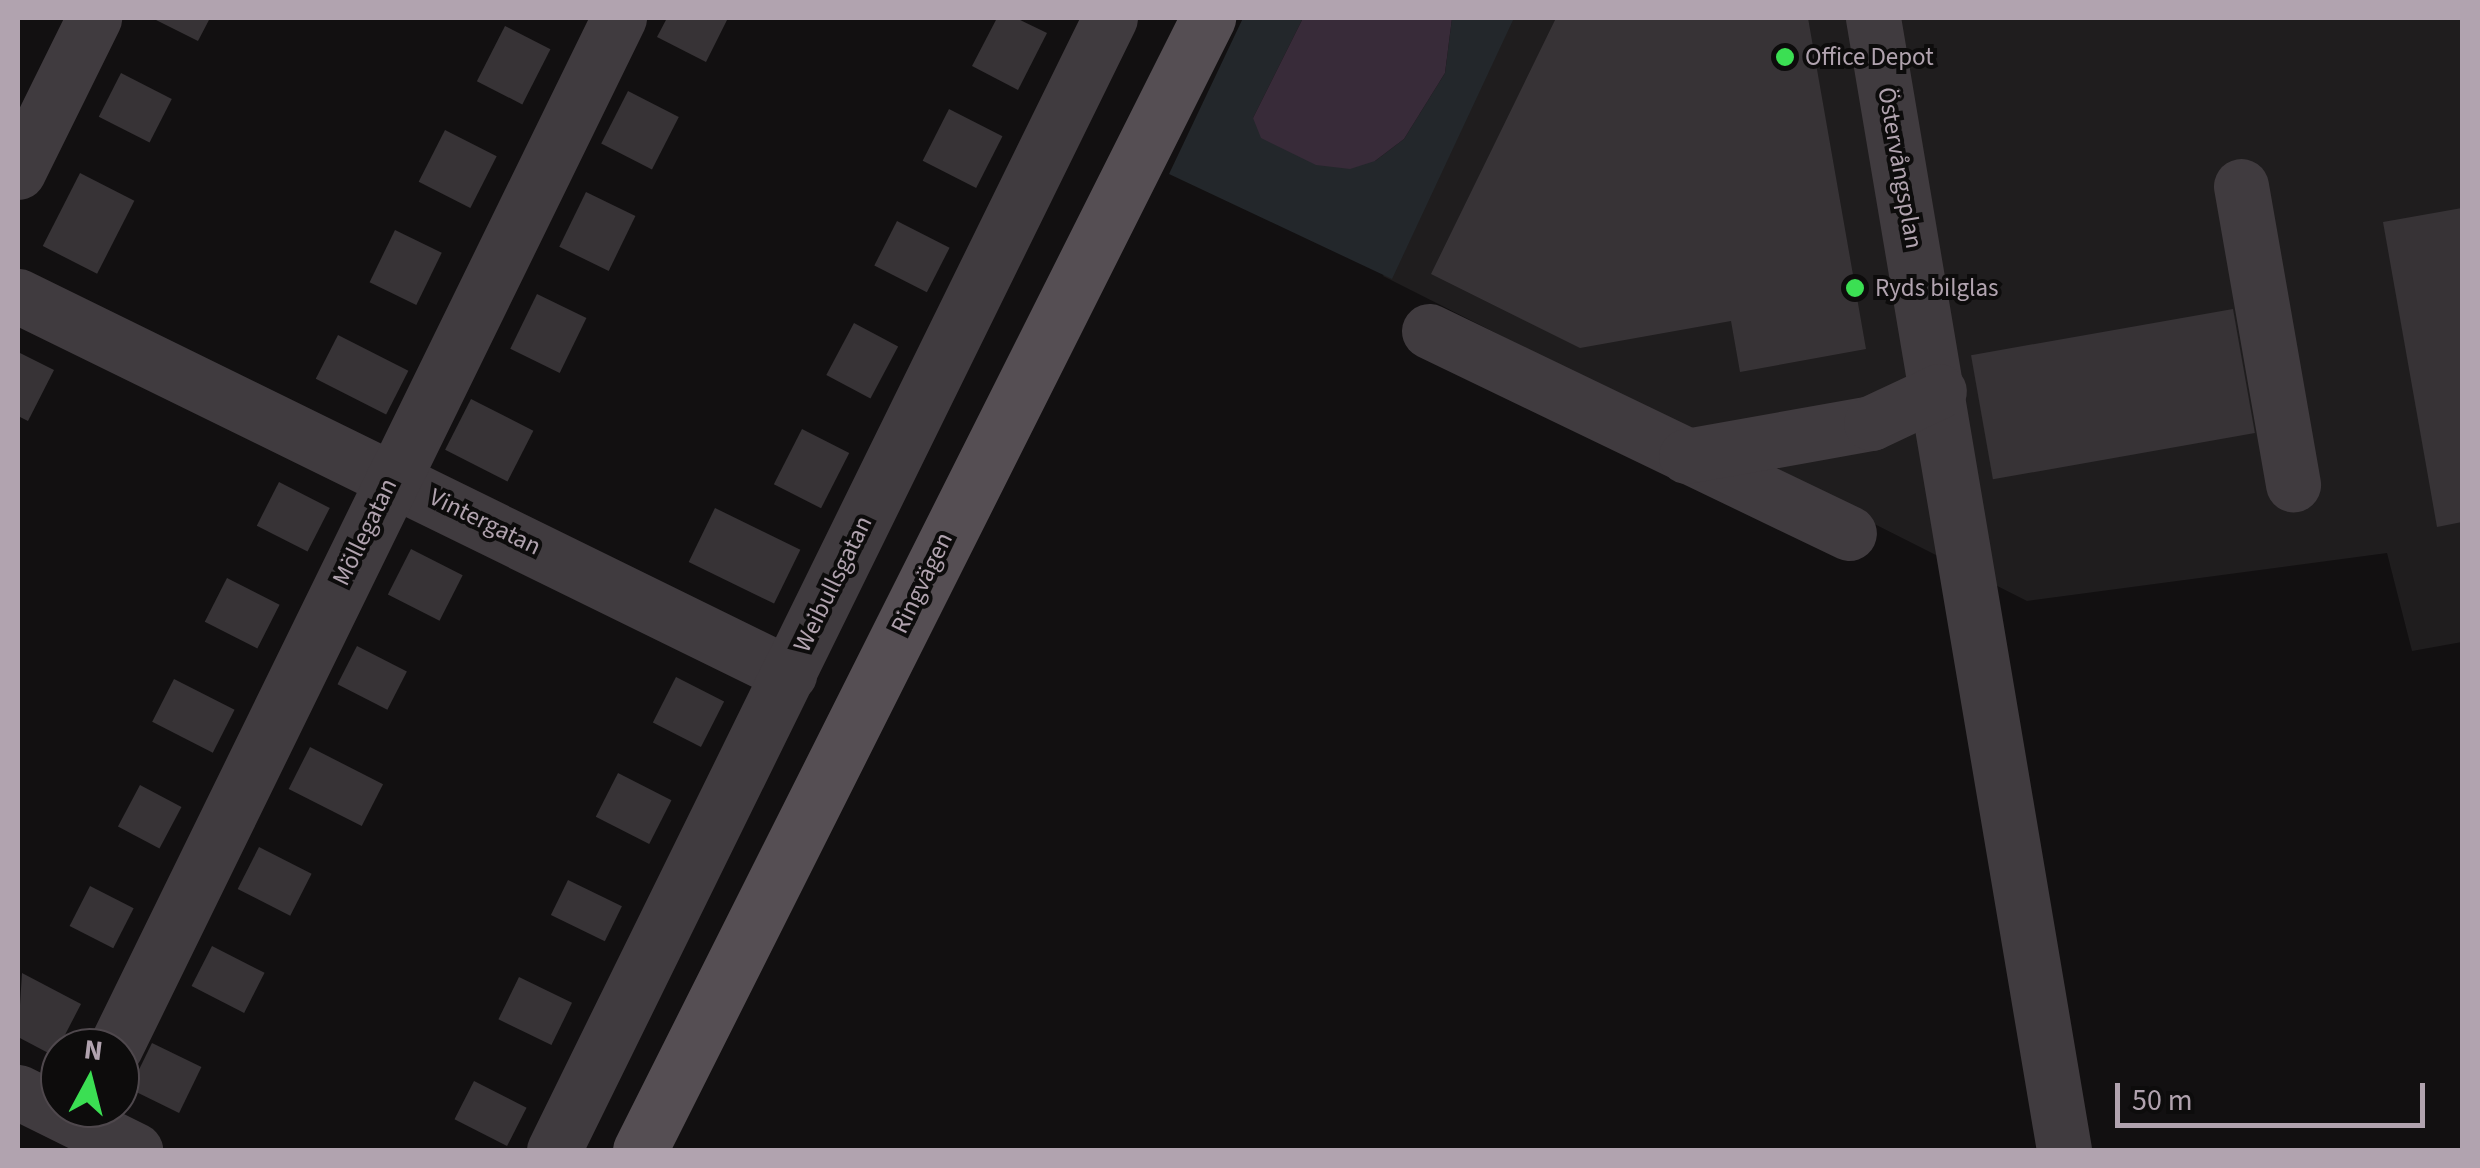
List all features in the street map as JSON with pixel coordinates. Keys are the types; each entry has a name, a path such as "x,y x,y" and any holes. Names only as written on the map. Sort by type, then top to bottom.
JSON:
{"main road":[{"name":"Ringvägen","path":"640,1150 1208,18"}],"street":[{"path":"18,172 94,18"},
{"name":"Möllegatan","path":"125,1028 619,18"},
{"name":"Weibullsgatan","path":"554,1150 1110,18"},
{"name":"Östervångsplan","path":"1873,18 1943,414 2064,1150"},
{"path":"2242,186 2293,485"},
{"name":"Vintergatan","path":"18,296 392,476 789,674"},
{"path":"1429,331 1849,534"},
{"path":"1686,456 1871,422 1943,414"},
{"path":"18,1092 40,1105"},
{"path":"80,1128 135,1150"}],"shaded area":[{"path":"1243,18 1303,18 1253,118 1375,161 1404,139 1445,73 1452,18 1514,18 1392,279 1169,174"},
{"path":"1303,18 1452,18 1445,73 1404,139 1375,161 1350,169 1316,165 1261,138 1253,118"},
{"path":"1507,18 2462,18 2462,642 2412,651 2387,553 2027,601 1383,276"}],"building":[{"path":"152,18 210,18 198,41"},
{"path":"667,18 728,18 706,62 657,37"},
{"path":"997,18 1016,18 1047,33 1018,90 972,66"},
{"path":"1556,18 1808,18 1866,349 1740,372 1731,321 1580,348 1431,274"},
{"path":"505,26 550,49 522,104 477,81"},
{"path":"121,73 172,99 150,143 99,117"},
{"path":"628,91 679,117 652,169 601,144"},
{"path":"949,109 1002,136 976,188 923,161"},
{"path":"445,130 497,156 470,208 419,182"},
{"path":"80,173 134,201 97,274 43,246"},
{"path":"586,192 635,216 609,271 559,247"},
{"path":"2462,208 2462,522 2437,527 2383,222"},
{"path":"897,221 950,248 927,292 874,266"},
{"path":"395,230 442,253 416,305 370,282"},
{"path":"537,294 586,318 560,373 510,349"},
{"path":"2233,309 2255,433 1993,479 1971,355"},
{"path":"854,323 898,346 870,399 826,375"},
{"path":"338,335 408,371 386,415 316,379"},
{"path":"18,352 54,370 28,421 18,416"},
{"path":"471,399 533,431 507,482 445,450"},
{"path":"802,429 849,453 821,508 774,484"},
{"path":"279,482 330,508 308,552 257,526"},
{"path":"715,508 800,550 774,604 689,562"},
{"path":"411,549 463,575 440,621 388,594"},
{"path":"227,578 280,605 257,648 205,622"},
{"path":"357,646 407,671 387,710 337,684"},
{"path":"676,677 724,702 701,747 653,722"},
{"path":"174,679 235,710 213,753 152,722"},
{"path":"310,747 383,784 362,826 289,789"},
{"path":"618,773 671,800 649,844 596,817"},
{"path":"140,785 181,807 159,849 118,826"},
{"path":"259,847 312,874 290,916 238,889"},
{"path":"568,880 622,906 605,941 551,915"},
{"path":"90,886 134,908 113,948 70,926"},
{"path":"212,946 265,973 244,1013 192,986"},
{"path":"22,973 81,1004 69,1028 40,1028 40,1049 18,1037"},
{"path":"519,977 572,1003 551,1045 498,1019"},
{"path":"152,1043 201,1067 179,1113 140,1094 140,1068"},
{"path":"474,1081 527,1108 507,1146 454,1119"}],"place":[{"name":"Office Depot","path":"1785,57"},
{"name":"Ryds bilglas","path":"1855,288"}]}
